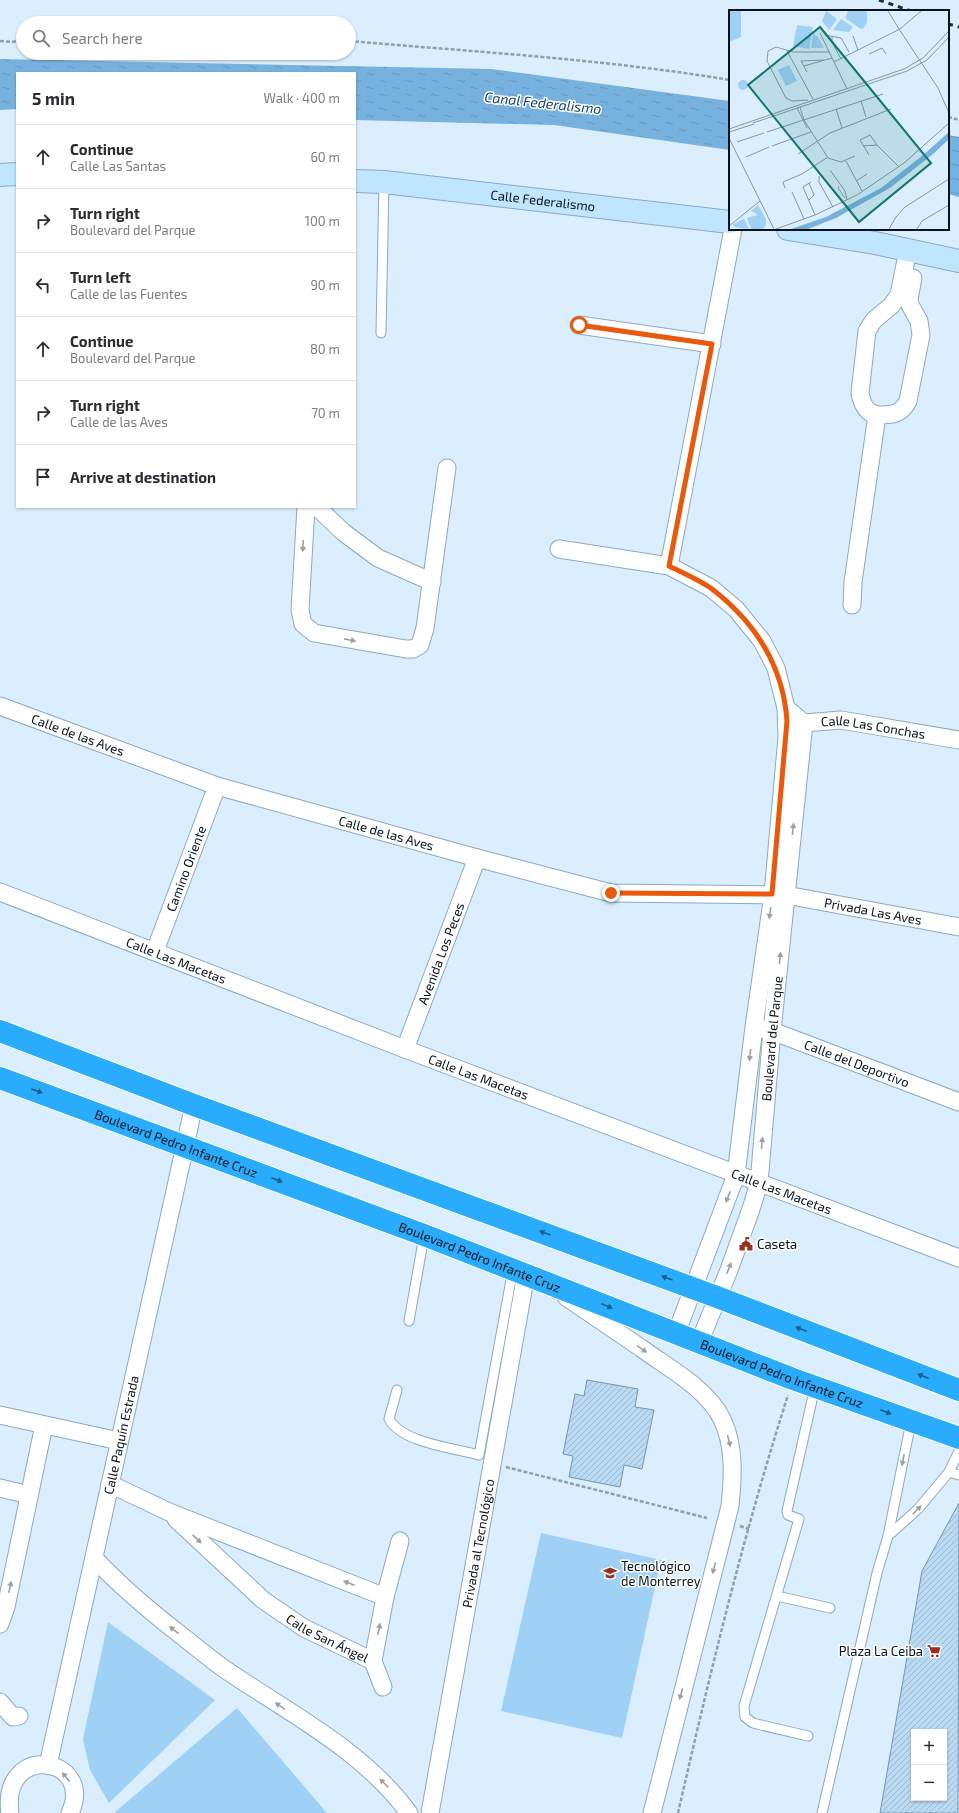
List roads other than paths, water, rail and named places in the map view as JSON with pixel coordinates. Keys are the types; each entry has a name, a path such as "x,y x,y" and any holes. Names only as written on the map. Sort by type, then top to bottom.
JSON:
{"highway":[{"path":"0,1031 194,1105 693,1288 959,1390"},
{"name":"Boulevard Pedro Infante Cruz","path":"0,1078 527,1274 793,1379 959,1438"}],"main road":[{"path":"0,175 16,174"},
{"name":"Calle Federalismo","path":"356,181 384,182 729,222"},
{"path":"795,230 913,251 959,262"}],"street":[{"path":"669,566 733,230"},
{"path":"913,251 909,299 910,305 919,321 921,335 908,401 905,407 897,413 872,414 866,409 862,402 860,393 867,331 870,324 899,296 913,251"},
{"path":"886,309 906,311 919,321"},
{"path":"579,325 712,344"},
{"path":"852,605 853,582 877,415"},
{"path":"306,508 300,617 308,630 314,633 395,648 413,649 420,645 423,637 447,468"},
{"path":"318,508 343,532 378,558 432,582"},
{"name":"Boulevard del Parque","path":"559,550 669,566 711,588 736,609 750,625 770,654 776,668 787,714 772,1031 759,1183 751,1209 699,1343"},
{"name":"Calle de las Aves","path":"0,706 217,786 477,858 611,893 779,894"},
{"name":"Calle Las Conchas","path":"787,714 804,723 841,720 959,740"},
{"name":"Boulevard del Parque","path":"676,1334 736,1175 754,1027 779,894 804,723"},
{"name":"Camino Oriente","path":"155,950 217,786"},
{"name":"Avenida Los Peces","path":"405,1049 477,858"},
{"name":"Calle Las Macetas","path":"0,892 155,950 405,1049 959,1258"},
{"name":"Privada Las Aves","path":"779,894 959,927"},
{"name":"Calle del Deportivo","path":"754,1027 772,1031 959,1102"},
{"name":"Calle Paquín Estrada","path":"48,1765 194,1105"},
{"path":"527,1274 682,1377 706,1397 722,1419 730,1441 733,1467 730,1506 652,1813"},
{"name":"Privada al Tecnológico","path":"430,1813 527,1274"},
{"path":"0,1415 119,1441"},
{"path":"0,1624 6,1607 44,1425"},
{"name":"Calle San Ángel","path":"110,1484 169,1512 385,1597 372,1661 304,1628 263,1600 169,1512"},
{"path":"0,1488 29,1495"},
{"path":"385,1597 400,1541"},
{"path":"94,1558 119,1585 222,1668 293,1715 370,1770 386,1784 409,1813"},
{"path":"372,1661 383,1688"},
{"path":"0,1702 13,1717 18,1716"},
{"path":"10,1813 6,1800 7,1789 12,1778 21,1770 32,1765 48,1765 64,1773 71,1783 74,1794 74,1806 70,1813"}],"lane":[{"path":"381,333 384,182"},
{"path":"409,1321 424,1235"},
{"path":"397,1390 389,1419 400,1432 413,1438 479,1455 527,1274"},
{"path":"808,1736 753,1723 745,1717 744,1706 800,1519 788,1515 787,1511 815,1387"},
{"path":"822,1813 877,1573 888,1536 911,1422"},
{"path":"888,1536 918,1509 949,1472 959,1451"},
{"path":"949,1472 959,1475"},
{"path":"777,1596 830,1608"}],"water":[{"name":"Canal Federalismo","path":"0,59 491,69 729,101 729,150 554,125 356,120 356,72 16,72 16,109 0,110"},
{"path":"949,135 959,137 959,197 949,194"}],"railway":[{"path":"879,0 908,10"},
{"path":"949,24 959,27"}],"place":[{"name":"Caseta","path":"746,1244"},
{"name":"Tecnológico de Monterrey","path":"610,1573"},
{"name":"Plaza La Ceiba","path":"934,1651"}]}
